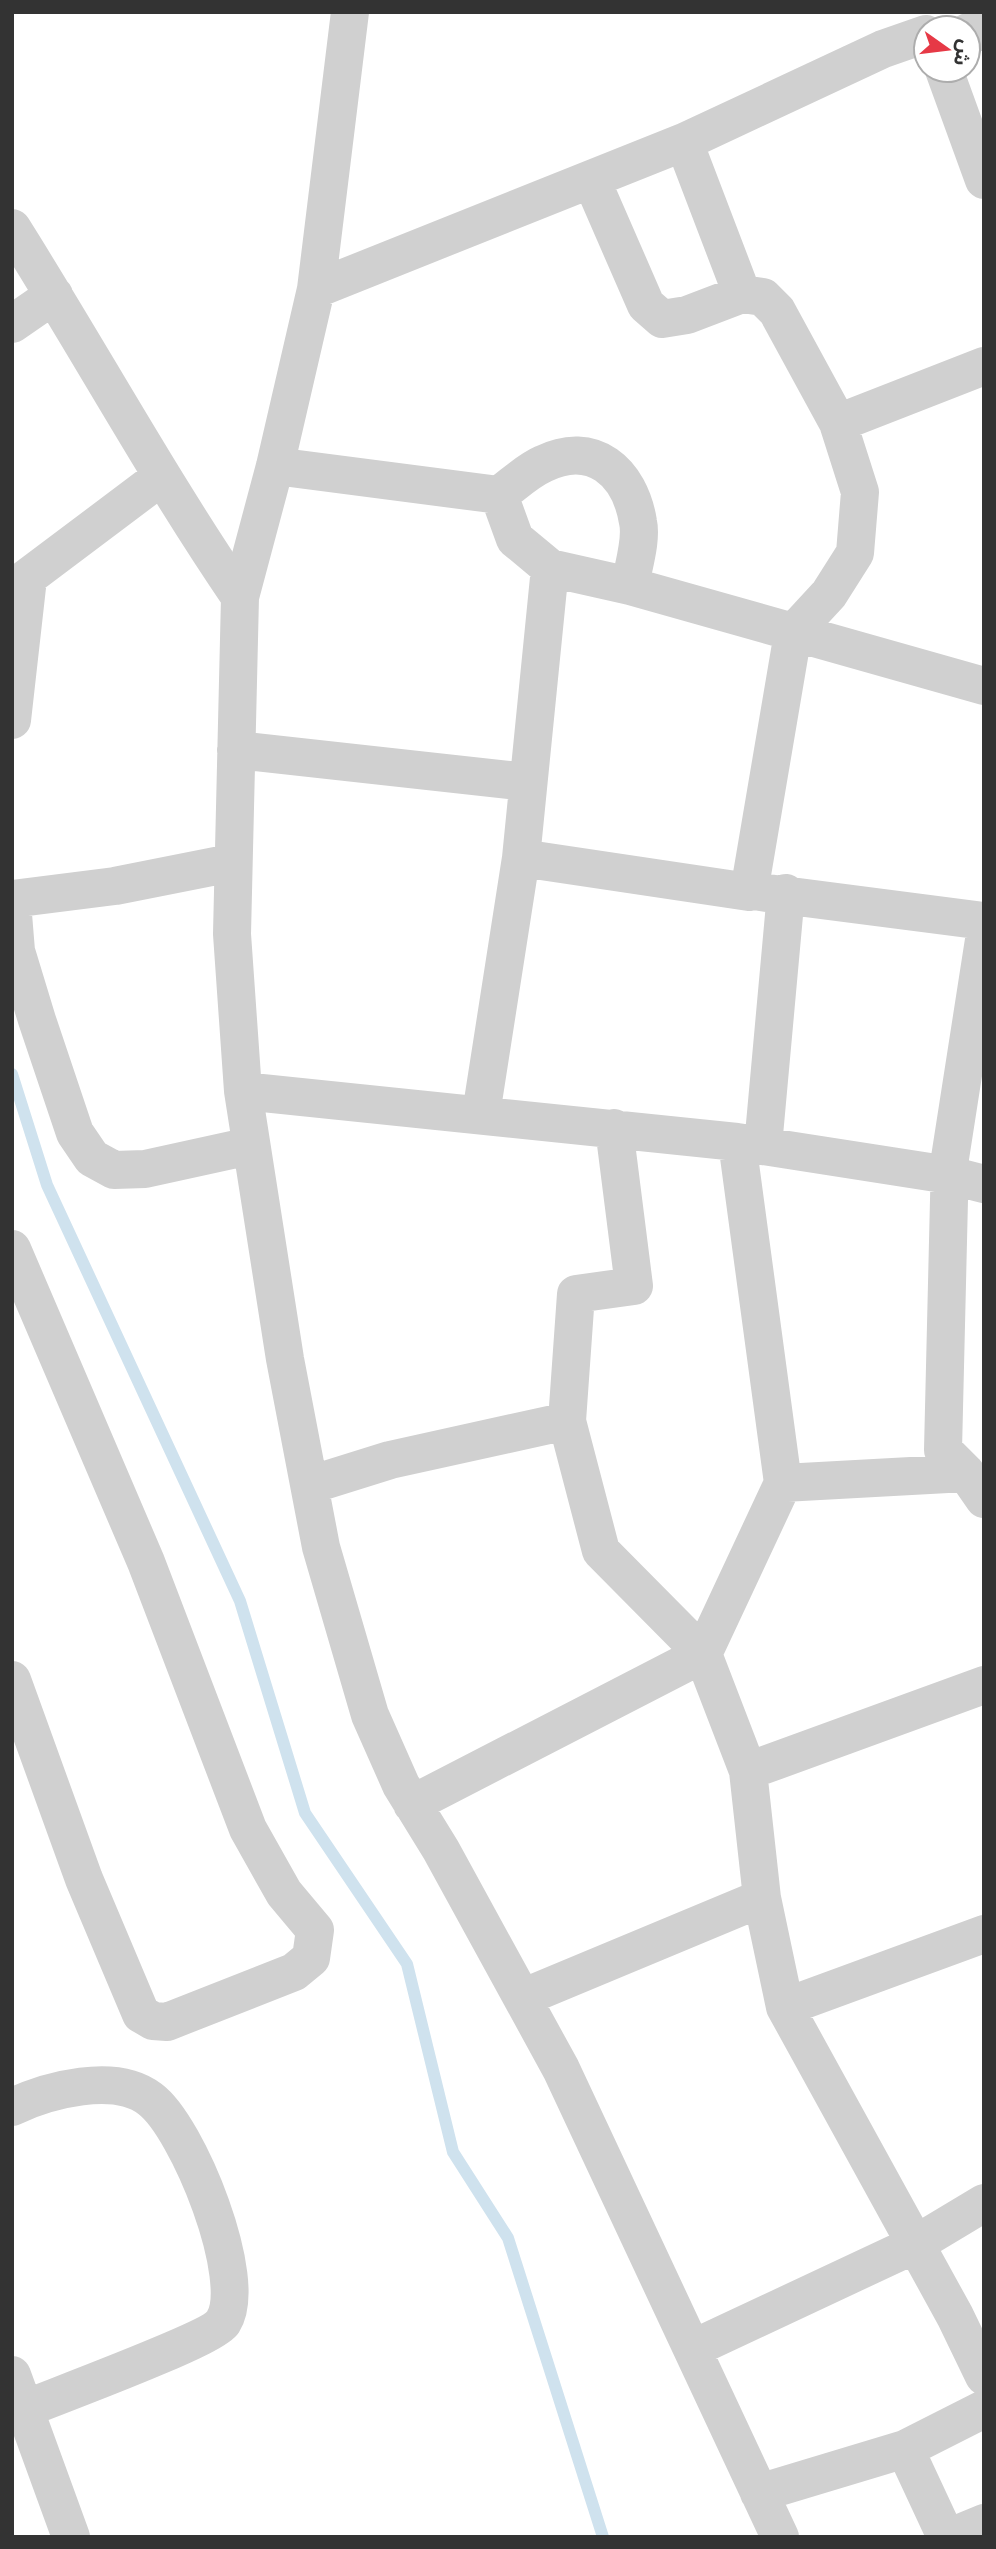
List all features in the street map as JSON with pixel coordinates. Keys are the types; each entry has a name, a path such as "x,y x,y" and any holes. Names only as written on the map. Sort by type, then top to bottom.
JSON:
{"street":[{"path":"350,12 316,289 275,466 240,597 231,863 232,934 243,1091 285,1359 321,1547 370,1715 412,1804 561,2069 780,2537"},
{"path":"316,289 592,181 684,142 883,49 912,39"},
{"path":"949,84 984,180"},
{"path":"684,142 742,294"},
{"path":"412,1804 703,1654 783,1483 750,1144 768,892 793,633 829,594 855,553 860,492 838,423 777,311 763,297 742,294 687,315 662,319 646,305 592,181"},
{"path":"12,228 161,477 240,597"},
{"path":"12,324 54,295"},
{"path":"838,423 984,366"},
{"path":"275,466 499,495 543,463 578,455 601,460 624,480 639,524 630,586"},
{"path":"12,720 20,583 161,477"},
{"path":"499,495 515,539 550,568 630,586 984,686"},
{"path":"481,1114 521,858 550,568"},
{"path":"236,750 527,782"},
{"path":"521,858 984,921"},
{"path":"231,863 115,886 12,900 16,951 37,1020 75,1133 92,1158 114,1170 145,1169 250,1146"},
{"path":"975,1486 943,1450 984,940"},
{"path":"243,1091 750,1144 966,1180"},
{"path":"614,1128 634,1286 576,1294 567,1421 601,1552 703,1654 748,1771 762,1898 785,2007 914,2245 969,2311 984,2376"},
{"path":"12,1249 146,1562 248,1829 284,1893 314,1930 311,1958 294,1972 167,2021 153,2021 141,2014 84,1880 12,1680"},
{"path":"310,1485 390,1460 567,1421"},
{"path":"783,1483 975,1486"},
{"path":"748,1771 984,1685"},
{"path":"523,1998 762,1898"},
{"path":"785,2007 984,1934"},
{"path":"12,2107 80,2085 119,2087 149,2098 169,2119 195,2163 230,2268 232,2304 222,2324 194,2341 18,2392 71,2537"},
{"path":"692,2349 914,2245 984,2203"},
{"path":"759,2493 905,2449 984,2409"},
{"path":"905,2449 948,2537 984,2523"}],"waterway":[{"path":"12,1074 47,1185 240,1601 305,1813 407,1964 453,2152 508,2238 603,2537"}]}
